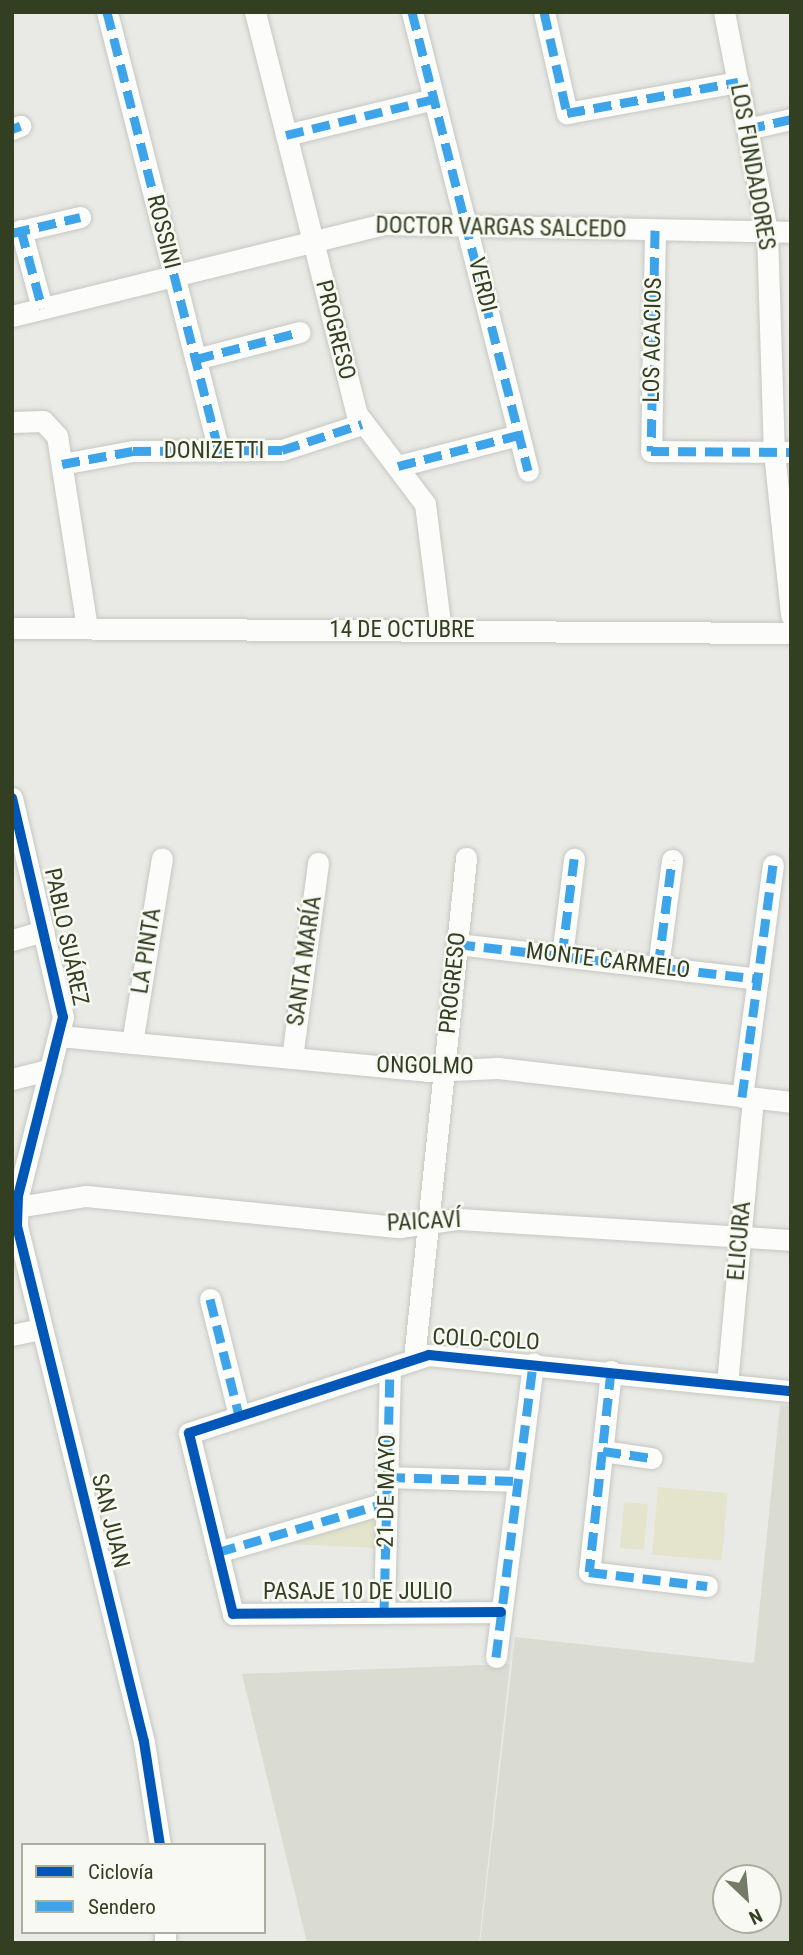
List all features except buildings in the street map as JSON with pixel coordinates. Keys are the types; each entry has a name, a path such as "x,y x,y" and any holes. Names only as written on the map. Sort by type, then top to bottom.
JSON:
{"street":[{"name":"ROSSINI","path":"107,12 219,451"},
{"name":"PROGRESO","path":"256,12 362,424 398,466 425,504 441,630"},
{"name":"VERDI","path":"412,12 528,471"},
{"path":"544,12 567,113 738,82"},
{"name":"LOS FUNDADORES","path":"724,12 768,232 791,615"},
{"path":"286,135 434,99"},
{"path":"747,129 791,119"},
{"path":"43,309 17,232 80,217"},
{"name":"DOCTOR VARGAS SALCEDO","path":"12,316 383,224 791,232"},
{"name":"LOS ACACIOS","path":"654,230 651,451 782,452"},
{"path":"196,359 300,332"},
{"path":"12,422 50,424 62,464 87,628"},
{"name":"DONIZETTI","path":"62,464 119,452 282,450 362,424"},
{"path":"398,466 519,435"},
{"name":"14 DE OCTUBRE","path":"12,628 791,633"},
{"name":"PABLO SUÁREZ","path":"12,798 62,1006 59,1036 17,1207"},
{"name":"LA PINTA","path":"132,1043 162,858"},
{"name":"PROGRESO","path":"414,1359 466,858"},
{"path":"562,956 574,859"},
{"path":"657,967 672,860"},
{"name":"SANTA MARÍA","path":"292,1058 318,863"},
{"name":"ELICURA","path":"727,1384 758,979 773,865"},
{"path":"12,940 44,931"},
{"name":"MONTE CARMELO","path":"457,944 758,979"},
{"name":"ONGOLMO","path":"59,1036 444,1070 498,1068 791,1102"},
{"path":"12,1079 51,1069"},
{"name":"PAICAVÍ","path":"17,1207 86,1196 399,1227 458,1219 791,1240"},
{"name":"SAN JUAN","path":"17,1207 40,1329 144,1742 160,1843"},
{"path":"210,1298 239,1415"},
{"path":"12,1335 40,1329"},
{"name":"COLO-COLO","path":"189,1433 414,1359 442,1355 791,1391"},
{"path":"496,1657 533,1363"},
{"name":"21 DE MAYO","path":"384,1613 390,1368"},
{"path":"611,1371 589,1572 707,1586"},
{"name":"PASAJE 10 DE JULIO","path":"189,1433 233,1614 501,1612"},
{"path":"603,1451 651,1458"},
{"path":"387,1478 518,1481"},
{"path":"218,1552 386,1503"}],"shaded area":[{"path":"780,1405 791,1406 791,1943 480,1943 515,1637 754,1663"},
{"path":"510,1664 479,1943 307,1943 242,1674"}],"green space":[{"path":"658,1487 728,1493 722,1561 652,1555"},
{"path":"624,1502 648,1504 644,1550 620,1548"},
{"path":"375,1518 375,1548 269,1543"}],"marked path":[{"path":"107,12 219,451"},
{"path":"412,12 528,471"},
{"path":"544,12 567,113 738,82"},
{"path":"286,135 434,99"},
{"path":"747,129 791,119"},
{"path":"12,129 20,126"},
{"path":"12,233 80,217"},
{"path":"21,230 42,308"},
{"path":"655,230 651,451 791,452"},
{"path":"196,359 300,332"},
{"path":"62,464 133,451 282,450 362,424"},
{"path":"398,466 519,435"},
{"path":"562,956 574,859"},
{"path":"658,967 672,860"},
{"path":"742,1097 773,865"},
{"path":"457,944 758,979"},
{"path":"210,1299 239,1415"},
{"path":"496,1657 533,1363"},
{"path":"384,1613 390,1368"},
{"path":"611,1371 589,1572 707,1586"},
{"path":"603,1451 651,1458"},
{"path":"387,1477 518,1481"},
{"path":"218,1552 386,1503"}],"cycle path":[{"path":"12,798 63,1017 18,1196 17,1226 144,1742 160,1843"},
{"path":"501,1612 233,1614 189,1433 429,1355 791,1391"}]}
